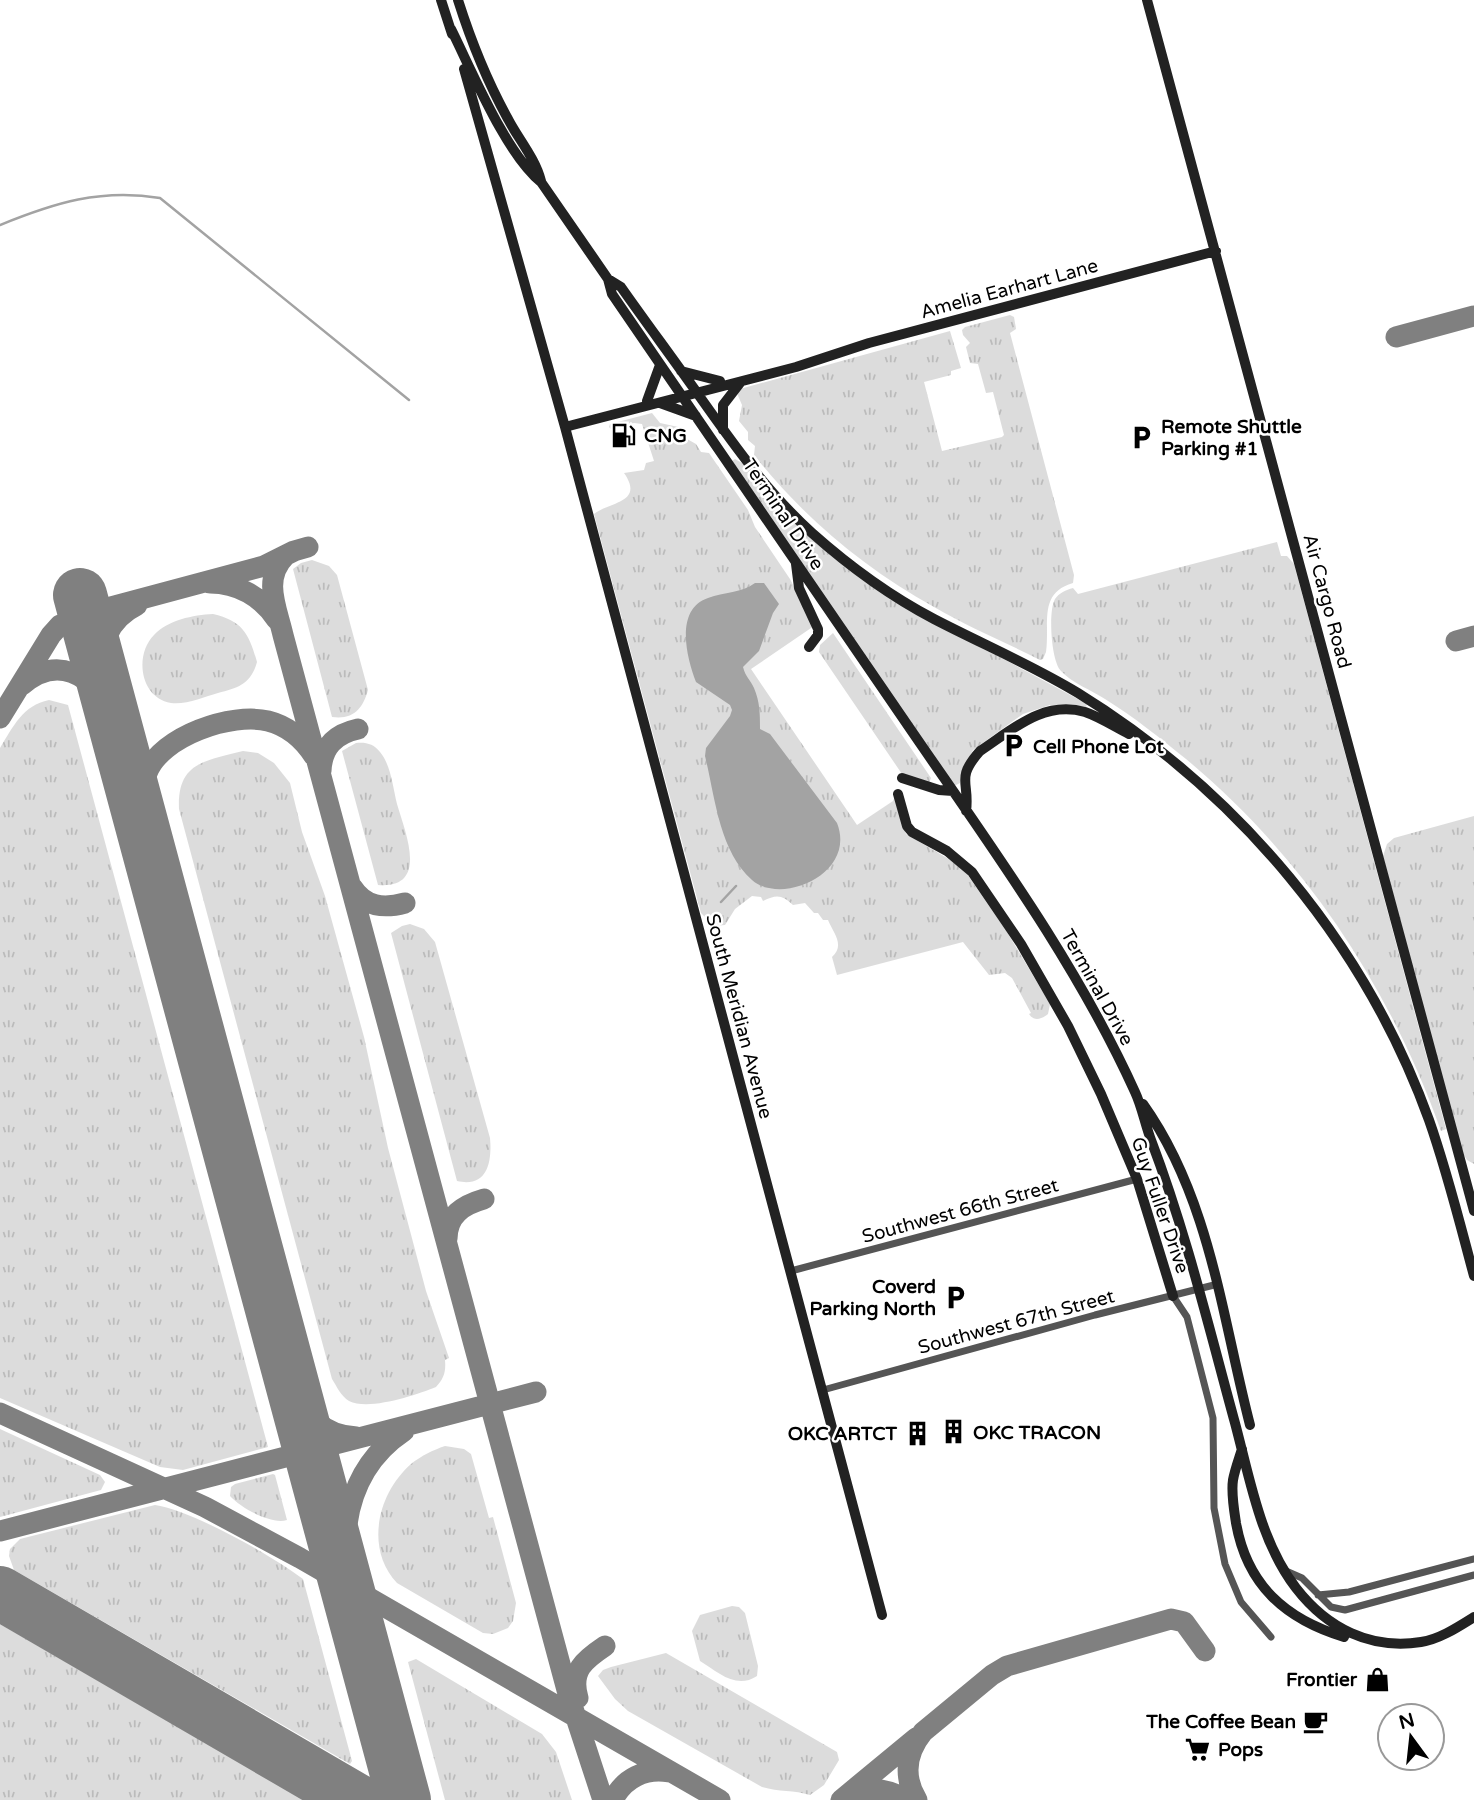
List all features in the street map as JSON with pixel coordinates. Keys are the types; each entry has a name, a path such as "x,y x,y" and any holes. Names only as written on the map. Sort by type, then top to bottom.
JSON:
{"main road":[{"path":"441,0 451,29"},
{"name":"Terminal Drive","path":"458,0 473,48 508,119 537,166 541,182"},
{"name":"Air Cargo Road","path":"1147,0 1474,1211"},
{"name":"Terminal Drive","path":"451,29 510,144 528,172 541,182 608,279 612,295 953,790 1069,968 1137,1096 1177,1211 1263,1524 1284,1570 1306,1600 1337,1628 1370,1640 1422,1642 1474,1619"},
{"name":"South Meridian Avenue","path":"451,29 475,104 565,427 882,1615"},
{"name":"Amelia Earhart Lane","path":"621,411 628,412 695,391 741,382 796,367 811,360 1216,251"},
{"name":"Terminal Drive","path":"608,279 621,287 723,430 788,510 834,552 930,617 1061,683 1157,748 1226,806 1272,855 1352,963 1385,1023 1418,1093 1447,1175 1474,1276"},
{"name":"Amelia Earhart Lane","path":"695,391 720,381 794,361 811,360"},
{"path":"646,401 660,365"},
{"path":"681,372 720,381"},
{"path":"723,430 723,405 741,382"},
{"name":"Amelia Earhart Lane","path":"565,427 646,401 681,395"},
{"path":"660,403 696,416"},
{"path":"796,561 799,588 818,629 818,635 809,647"},
{"path":"967,811 968,799 964,783 968,767 980,751 1030,717 1052,710 1085,713 1157,748"},
{"path":"902,778 939,790 953,790"},
{"name":"Guy Fuller Drive","path":"898,793 907,826 928,842 947,851 972,872 1021,944 1085,1060 1138,1179 1173,1296"},
{"path":"1137,1096 1157,1124 1184,1180 1204,1237 1229,1327 1250,1426"},
{"path":"1227,1395 1241,1391"},
{"path":"1242,1449 1233,1481 1238,1534 1251,1570 1263,1587 1282,1605 1324,1630 1376,1645 1402,1646 1431,1642 1457,1632 1474,1619"}],"street":[{"name":"Southwest 66th Street","path":"791,1271 1138,1179"},
{"name":"Southwest 67th Street","path":"823,1390 1218,1284"},
{"name":"Guy Fuller Drive","path":"1173,1296 1187,1317 1213,1418 1214,1508 1225,1564 1241,1602 1271,1637"},
{"path":"1318,1595 1349,1592 1474,1559"},
{"path":"1284,1570 1302,1578 1331,1607 1345,1609 1474,1576"}],"green space":[{"path":"1010,315 1014,317 1016,329 1010,333 1074,575 1073,583 1062,588 1050,602 1046,652 1040,660 908,592 836,540 793,500 754,455 755,446 748,440 748,432 739,421 742,405 736,391 950,331 961,368 951,371 951,375 924,382 942,451 1002,437 1004,435 993,392 986,393 978,364 970,363 966,347 970,343 962,330"},
{"path":"652,413 660,423 683,428 687,439 696,444 701,452 709,453 790,579 814,626 751,669 857,825 893,801 895,796 906,834 952,861 967,874 1007,932 1050,1004 1046,1016 1038,1019 1031,1017 1012,978 1005,973 989,975 963,942 837,975 832,957 838,948 835,935 828,920 823,920 805,903 793,905 779,897 763,901 761,897 752,896 735,909 725,925 714,926 701,913 594,514 628,496 629,483 624,473 644,470 646,463 654,461 642,424 634,423 612,430 610,424"},
{"path":"735,459 742,463 776,504 820,546 1000,657 1087,704 1086,707 1050,705 1023,714 973,750 962,772 960,783 954,786 732,461"},
{"path":"1277,542 1281,556 1287,556 1294,564 1446,1129 1441,1131 1396,1026 1369,976 1339,928 1305,882 1229,797 1147,728 1065,675 1055,657 1052,636 1053,605 1063,592 1073,588 1078,594"},
{"path":"312,560 329,566 337,575 368,690 360,707 346,717 332,717 293,569"},
{"path":"213,614 238,625 247,636 257,662 251,675 238,687 183,703 171,703 152,693 143,675 142,664 148,643 154,635 174,622"},
{"path":"833,633 931,778 929,783 902,774 819,652 820,645"},
{"path":"49,700 68,705 268,1447 183,1470 160,1467 0,1398 0,748 25,712"},
{"path":"356,743 370,744 378,749 387,763 391,777 410,856 409,869 404,878 394,884 378,885 342,751"},
{"path":"243,751 258,753 274,763 290,783 302,832 325,896 364,1037 388,1148 426,1291 449,1358 445,1360 444,1375 436,1387 392,1401 358,1404 349,1401 332,1379 179,809 180,793 188,773 206,761"},
{"path":"1474,816 1474,1164 1467,1160 1462,1152 1383,856 1387,844 1394,838"},
{"path":"410,924 424,929 435,942 490,1138 489,1164 482,1177 476,1180 457,1181 391,933"},
{"path":"0,1429 100,1475 105,1482 101,1490 0,1517"},
{"path":"445,1446 464,1449 471,1454 489,1518 493,1517 516,1603 513,1621 508,1628 493,1634 483,1633 397,1583 381,1554 379,1522 390,1490 411,1464"},
{"path":"273,1474 287,1520 273,1520 257,1514 241,1506 230,1496 231,1487 235,1484"},
{"path":"155,1505 189,1515 231,1535 303,1579 352,1761 350,1764 14,1570 9,1556 10,1549 20,1539"},
{"path":"732,1606 739,1607 745,1613 758,1666 757,1676 749,1680 727,1678 700,1661 692,1631 700,1615"},
{"path":"0,1624 304,1800 0,1800"},
{"path":"666,1653 837,1752 839,1760 824,1785 810,1795 762,1787 628,1711 598,1676 611,1667"},
{"path":"416,1659 542,1734 556,1752 572,1800 445,1800 408,1662"}],"shaded area":[{"path":"755,583 764,583 779,604 759,651 743,667 757,698 760,729 770,734 837,823 840,841 836,857 827,870 797,887 780,889 765,887 752,880 741,868 725,839 705,756 706,748 732,710 730,705 696,682 687,647 687,623 698,604 708,598 744,589"}],"waterway":[{"path":"0,225 59,204 98,196 138,195 160,198 409,400"},
{"path":"721,902 736,886"}],"taxiway":[{"path":"1396,337 1474,316"},
{"path":"0,718 51,635 60,625 85,614 264,566 308,547"},
{"path":"285,556 274,574 273,594 278,614 567,1690 603,1800"},
{"path":"210,583 230,586 248,593 257,598 277,620"},
{"path":"103,678 102,655 107,635 118,618 137,605"},
{"path":"1456,641 1474,636"},
{"path":"22,685 48,671 72,673 93,687 111,710"},
{"path":"148,847 142,810 144,782 155,760 182,738 199,730 236,720 268,721 294,734 314,756"},
{"path":"321,771 324,755 331,743 343,734 358,729"},
{"path":"352,887 363,899 375,905 405,903"},
{"path":"447,1239 453,1217 469,1204 484,1199"},
{"path":"293,1386 317,1422 334,1433 357,1437"},
{"path":"0,1531 536,1392"},
{"path":"0,1413 205,1507 300,1558 720,1800"},
{"path":"351,1604 345,1555 350,1508 357,1486 369,1466 384,1447 404,1431"},
{"path":"917,1800 908,1774 910,1757 917,1740 923,1732 992,1675 1007,1666 1171,1619 1184,1622 1205,1651"},
{"path":"578,1698 577,1673 585,1661 605,1646"},
{"path":"841,1800 916,1738"},
{"path":"613,1800 623,1786 636,1776 669,1772"},
{"path":"851,1794 880,1790 907,1800"}],"runway":[{"path":"80,595 404,1800"},
{"path":"0,1593 356,1800"}],"place":[{"name":"CNG","path":"624,435"},
{"name":"Remote Shuttle Parking #1","path":"1141,437"},
{"name":"Cell Phone Lot","path":"1013,746"},
{"name":"Coverd Parking North","path":"956,1297"},
{"name":"OKC TRACON","path":"953,1432"},
{"name":"OKC ARTCT","path":"917,1433"},
{"name":"Frontier","path":"1377,1679"},
{"name":"The Coffee Bean","path":"1316,1721"},
{"name":"Pops","path":"1198,1749"}]}
